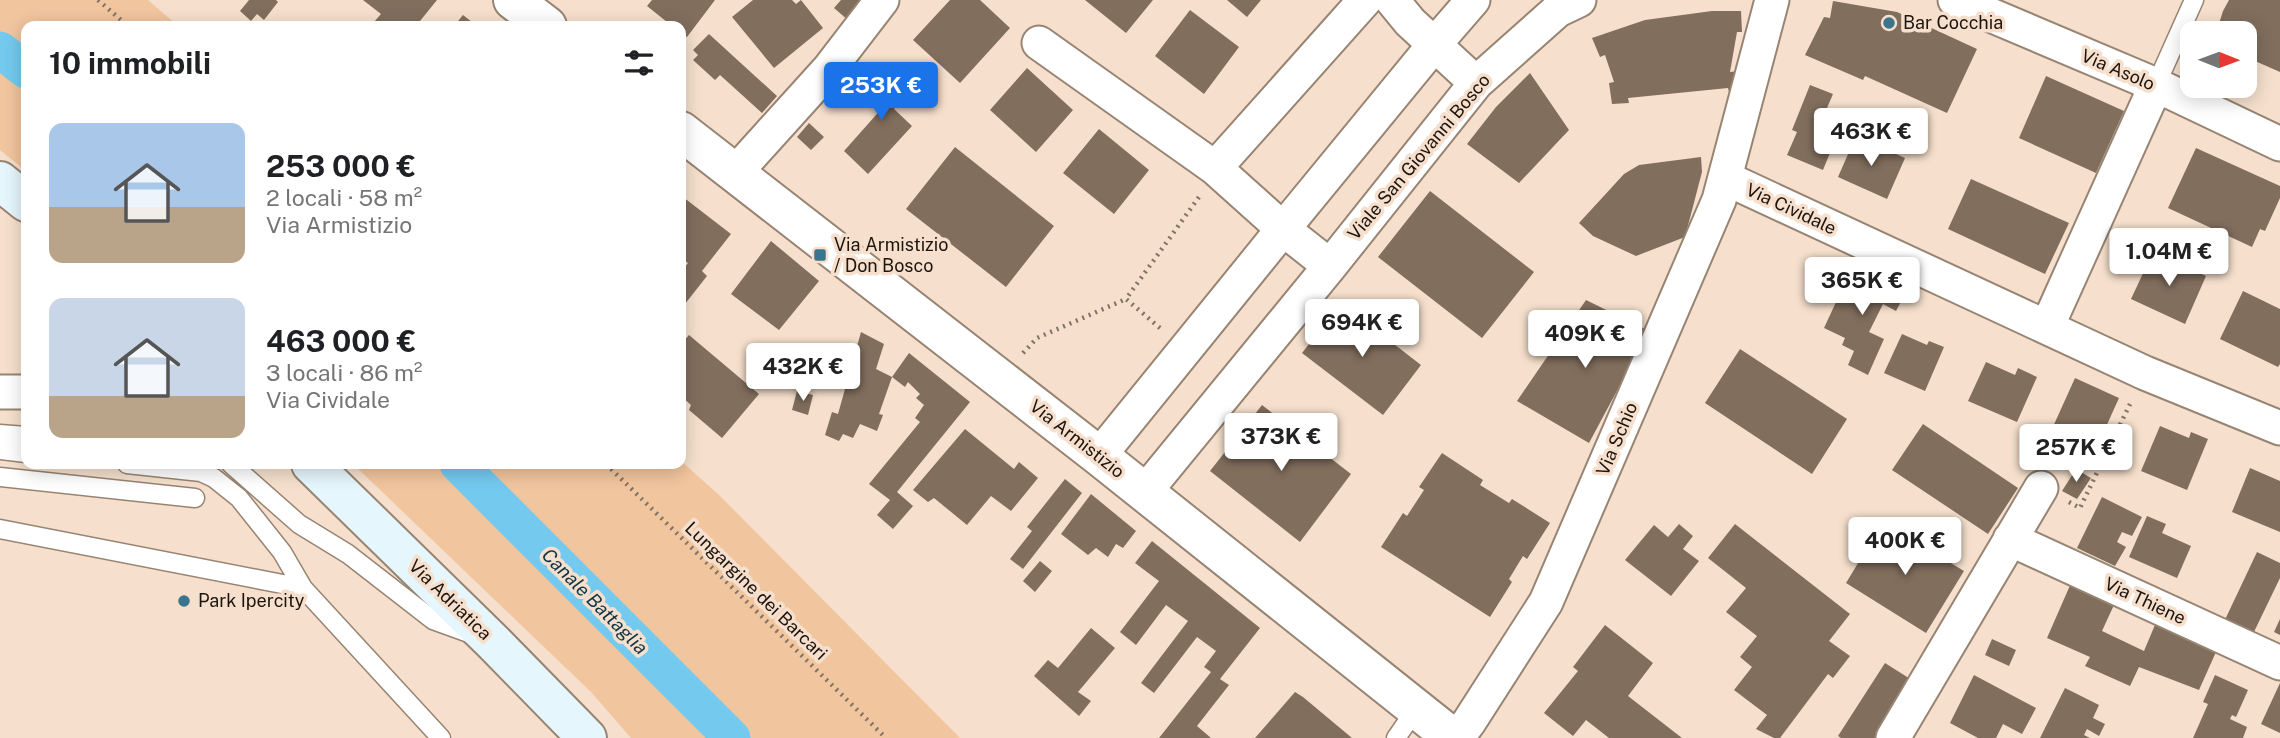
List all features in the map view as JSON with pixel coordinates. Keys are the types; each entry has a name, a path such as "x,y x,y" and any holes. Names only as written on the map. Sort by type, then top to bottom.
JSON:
{"main road":[{"path":"0,181 21,198"},
{"name":"Via Adriatica","path":"315,469 493,642 587,738"}],"street":[{"path":"513,0 540,21"},
{"path":"735,173 829,69 882,0"},
{"path":"1208,181 1365,0"},
{"path":"1392,0 1410,22 1476,83"},
{"path":"1099,456 1473,0"},
{"name":"Viale San Giovanni Bosco","path":"1144,493 1476,83 1558,10 1578,0"},
{"name":"Via Schio","path":"1455,738 1469,722 1546,602 1719,200 1772,0"},
{"name":"Via Asolo","path":"1955,0 2156,85 2280,144"},
{"path":"1039,43 1208,181 1283,229 1330,266"},
{"path":"2047,327 2156,85"},
{"name":"Via Armistizio","path":"686,135 1099,456 1406,724 1455,738"},
{"name":"Via Cividale","path":"1725,178 2145,373 2280,428"},
{"path":"1893,738 2041,488"},
{"name":"Via Thiene","path":"2010,540 2280,663"}],"lane":[{"path":"2156,85 2194,0"},
{"path":"0,434 21,436"},
{"path":"0,450 21,452"},
{"path":"173,469 201,472 214,478 239,499 282,552 303,588 441,738"},
{"path":"238,469 299,524 348,554 433,620 493,642"},
{"path":"0,477 195,498"},
{"path":"0,528 303,588"}],"path":[{"path":"98,0 122,21"},
{"path":"1017,360 1037,338 1126,299 1208,181"},
{"path":"1126,299 1169,336"},
{"path":"2041,488 2080,508 2145,373"},
{"name":"Lungargine dei Barcari","path":"611,469 886,738"}],"shaded area":[{"path":"0,0 148,0 172,21 21,21 21,167 0,150"},
{"path":"686,465 719,495 960,738 631,738 591,692 358,469 686,469"}],"building":[{"path":"249,0 278,2 264,20 257,14 251,21 240,11"},
{"path":"363,0 437,0 420,21 375,21 381,14"},
{"path":"652,0 715,0 687,37 686,21 666,21 647,6"},
{"path":"753,0 792,0 796,4 801,0 823,28 774,68 732,17"},
{"path":"841,0 872,0 856,27 834,8"},
{"path":"950,0 980,0 1010,28 960,83 913,40"},
{"path":"1085,0 1153,0 1126,33"},
{"path":"1227,0 1261,0 1247,17"},
{"path":"2229,0 2280,0 2280,72 2258,62 2258,21 2220,21"},
{"path":"1833,1 1897,12 1977,49 1947,113 1865,76 1863,80 1805,55 1824,17 1830,18"},
{"path":"1190,10 1239,47 1204,94 1155,56"},
{"path":"1712,11 1741,11 1742,32 1737,32 1730,72 1739,71 1742,91 1729,92 1728,88 1628,98 1629,103 1612,104 1609,83 1614,82 1605,55 1600,57 1592,38 1645,20"},
{"path":"463,15 471,21 458,21"},
{"path":"709,34 777,96 762,113 720,75 715,80 693,60 698,55 693,50"},
{"path":"882,65 911,91 894,109 912,126 868,174 844,151 884,106 863,87"},
{"path":"1027,68 1073,110 1036,152 990,110"},
{"path":"1530,73 1569,130 1519,183 1467,144 1496,107"},
{"path":"2046,76 2124,111 2096,173 2019,138"},
{"path":"1810,85 1833,94 1824,115 1842,123 1823,170 1787,155 1797,132 1792,130"},
{"path":"809,123 824,137 811,150 797,137"},
{"path":"1099,129 1149,170 1114,214 1063,173"},
{"path":"1856,136 1905,158 1887,199 1838,177"},
{"path":"955,147 1054,226 1006,287 906,209"},
{"path":"2196,148 2280,186 2280,198 2265,231 2260,229 2252,247 2168,208"},
{"path":"1701,157 1702,172 1685,237 1636,256 1593,236 1579,223 1624,174 1639,165"},
{"path":"1971,179 2069,223 2045,274 1948,229"},
{"path":"1430,191 1534,272 1482,338 1378,257"},
{"path":"686,199 731,234 702,271 707,276 686,303"},
{"path":"771,241 819,281 779,330 731,294"},
{"path":"2153,252 2206,276 2185,324 2131,299"},
{"path":"1850,272 1872,283 1874,278 1906,292 1896,311 1883,304 1869,332 1884,339 1868,375 1848,365 1854,351 1842,345 1845,338 1824,328"},
{"path":"2243,291 2280,309 2278,367 2220,339"},
{"path":"1586,300 1649,331 1589,443 1517,401"},
{"path":"1341,303 1421,365 1383,415 1302,353"},
{"path":"861,332 884,344 876,369 892,377 879,414 883,415 877,431 860,424 853,438 843,434 839,441 825,435 832,412 838,414"},
{"path":"1902,334 1927,345 1929,341 1944,347 1925,391 1884,373"},
{"path":"689,335 759,394 722,438 689,410 691,405 686,400 686,338"},
{"path":"1740,349 1847,419 1812,474 1705,403"},
{"path":"909,353 970,402 897,492 913,506 893,529 877,515 890,500 869,484 920,422 915,418 924,405 916,398 920,394 908,382 905,387 892,377"},
{"path":"809,355 831,361 825,385 803,379"},
{"path":"1986,362 2015,375 2018,368 2037,377 2017,422 1968,401"},
{"path":"2075,378 2119,398 2091,460 2047,440"},
{"path":"797,391 813,395 808,415 792,410"},
{"path":"1262,405 1351,474 1300,542 1210,471"},
{"path":"1923,424 2018,488 1988,534 1892,470"},
{"path":"2160,426 2189,438 2191,432 2208,439 2187,490 2141,471"},
{"path":"965,429 1014,469 1019,462 1038,478 1011,511 991,496 967,525 934,498 928,502 913,490"},
{"path":"1442,453 1483,480 1480,485 1509,503 1512,499 1550,523 1527,559 1523,556 1509,579 1512,582 1490,617 1381,547 1403,513 1407,516 1424,490 1419,487"},
{"path":"2250,468 2280,481 2280,532 2232,512"},
{"path":"2076,469 2091,478 2077,499 2062,491"},
{"path":"1065,479 1082,493 1023,569 1010,559 1032,531 1027,527"},
{"path":"1091,494 1136,531 1123,548 1116,544 1108,557 1096,548 1088,555 1061,534"},
{"path":"2102,497 2142,517 2132,536 2122,532 2117,542 2126,547 2115,566 2077,548"},
{"path":"2147,516 2166,524 2162,533 2191,546 2177,578 2129,557"},
{"path":"1883,522 1964,571 1926,633 1846,583"},
{"path":"1679,524 1693,536 1683,549 1699,561 1671,596 1625,560 1654,525 1668,537"},
{"path":"1735,524 1850,614 1829,641 1850,656 1833,678 1828,674 1780,738 1774,738 1756,729 1767,715 1734,690 1752,667 1740,657 1757,636 1726,612 1746,588 1708,558"},
{"path":"1152,541 1260,628 1220,679 1229,685 1197,726 1211,738 1159,738 1211,672 1204,667 1216,651 1197,637 1154,693 1141,683 1188,621 1166,605 1136,645 1120,632 1159,581 1135,563"},
{"path":"2257,552 2280,563 2280,578 2252,636 2223,624"},
{"path":"1040,561 1052,571 1035,592 1023,581"},
{"path":"2075,574 2119,594 2102,631 2144,651 2160,613 2191,627 2185,638 2216,652 2199,690 2139,667 2130,686 2085,666 2090,657 2047,638"},
{"path":"2280,619 2280,635 2274,632"},
{"path":"1605,625 1653,663 1628,696 1682,738 1609,738 1586,720 1573,736 1544,713 1578,671 1573,667"},
{"path":"1091,628 1115,648 1078,692 1091,701 1079,716 1034,676 1048,660 1058,668"},
{"path":"1992,639 2016,650 2009,666 1985,655"},
{"path":"1885,663 1915,682 1880,738 1841,738 1838,736"},
{"path":"1974,675 2036,708 2022,734 2003,724 1996,738 1978,738 1950,723"},
{"path":"2215,675 2248,690 2236,717 2232,715 2230,719 2247,727 2243,738 2193,738 2208,704 2203,702"},
{"path":"2280,683 2280,733 2261,724"},
{"path":"2065,688 2099,705 2093,718 2105,724 2099,736 2087,729 2084,735 2090,738 2040,738"},
{"path":"1295,692 1303,697 1352,738 1255,738"}],"waterway":[{"name":"Canale Battaglia","path":"0,50 21,66"},
{"name":"Canale Battaglia","path":"463,469 732,738"}],"place":[{"name":"Bar Cocchia","path":"1889,23"},
{"name":"Via Armistizio / Don Bosco","path":"820,255"},
{"name":"Park Ipercity","path":"184,601"}]}
